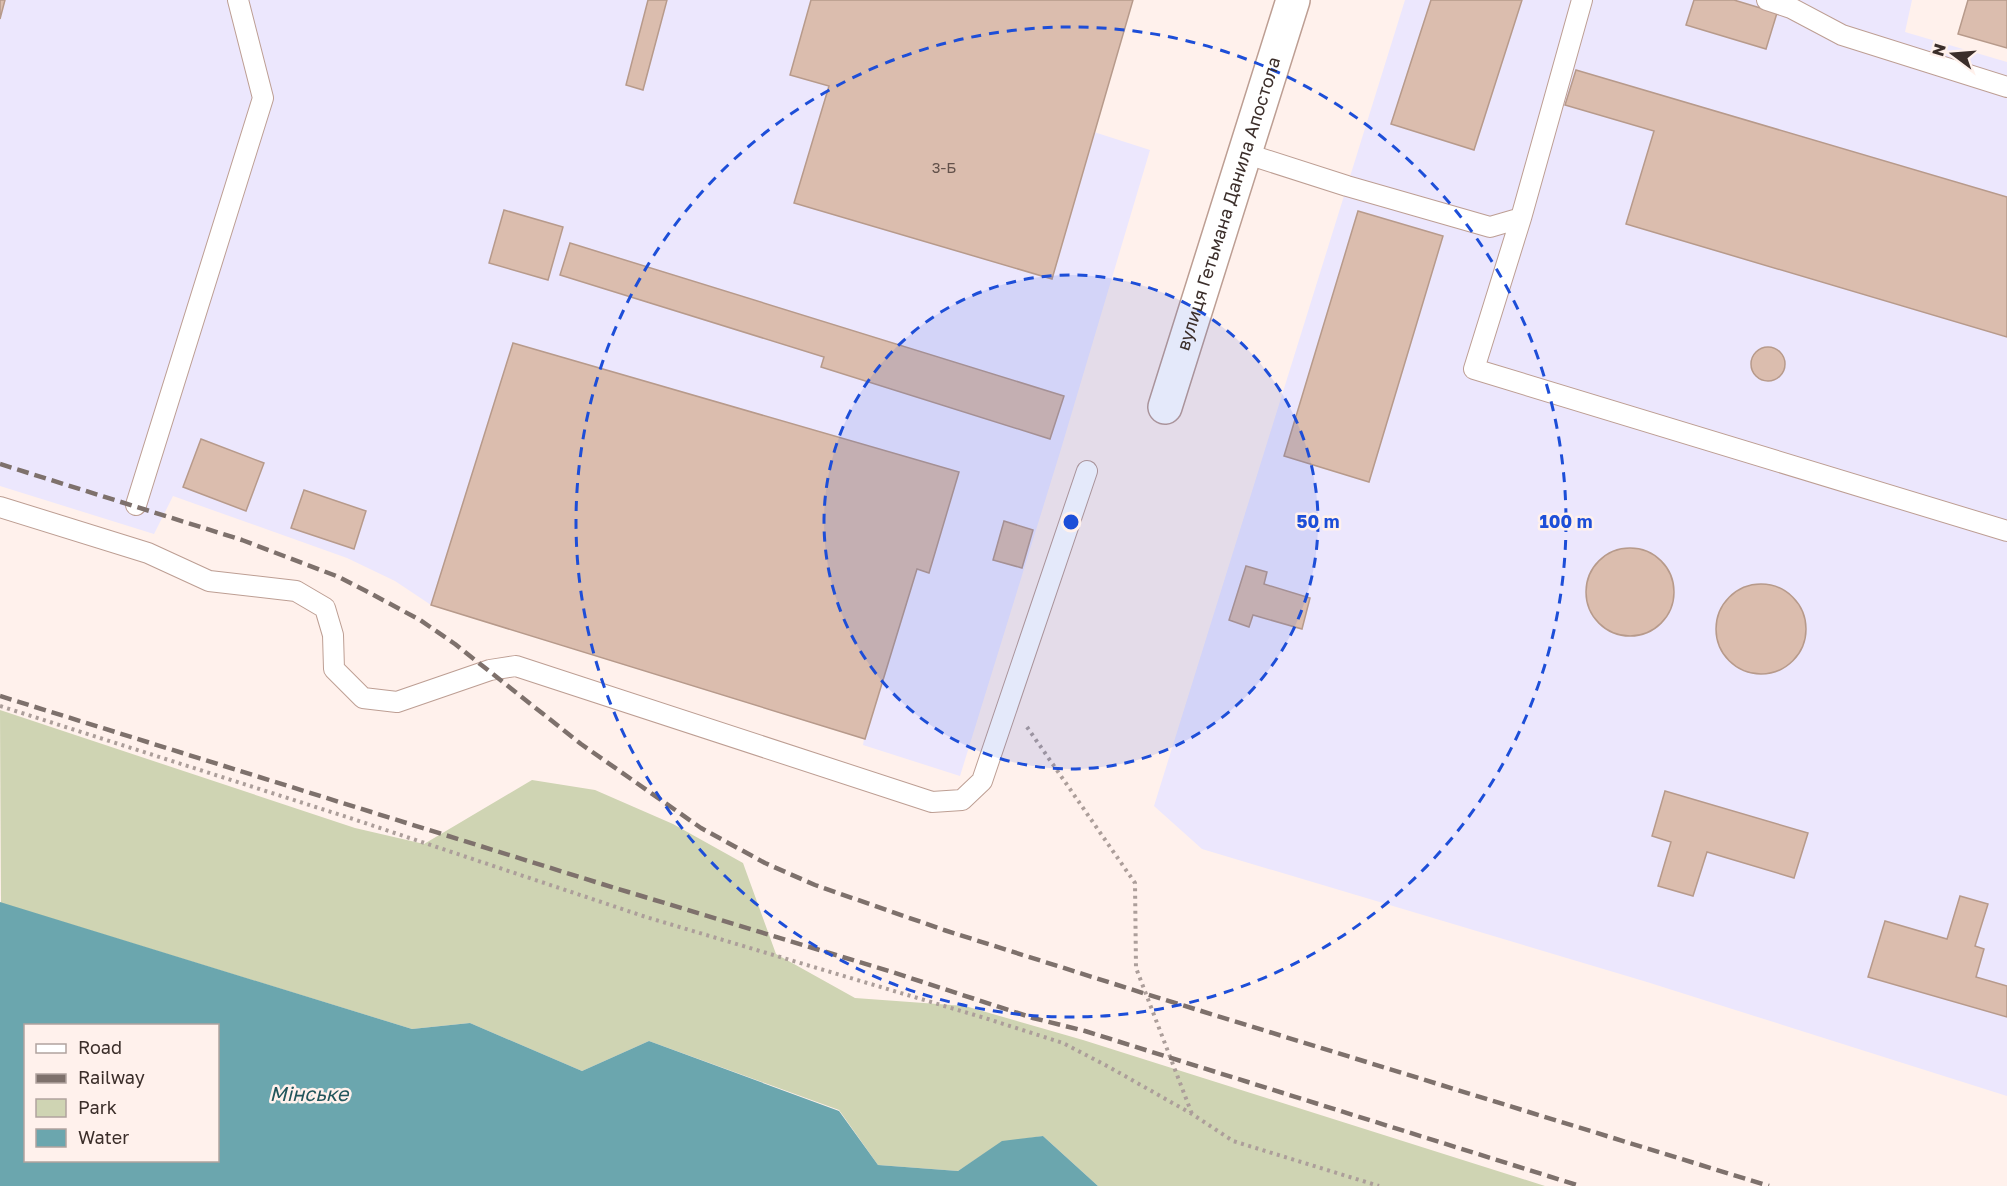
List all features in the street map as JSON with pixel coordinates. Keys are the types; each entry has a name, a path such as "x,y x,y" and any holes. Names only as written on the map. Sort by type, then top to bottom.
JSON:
{"street":[{"name":"вулиця Гетьмана Данила Апостола","path":"1165,407 1293,0"}],"lane":[{"path":"136,505 263,98 238,0"},
{"path":"1582,0 1521,218 1474,369 2007,531"},
{"path":"1767,0 1791,8 1842,35 2007,87"},
{"path":"1244,153 1347,186 1490,227 1521,218"},
{"path":"0,507 148,553 209,581 296,591 325,608 333,635 334,669 363,698 397,702 490,670 516,666 932,802 962,800 982,781 1087,471"}],"path":[{"path":"1009,702 1135,883 1136,968 1192,1114"},
{"path":"0,706 350,818 646,917 988,1018 1063,1043 1192,1114 1233,1141 1379,1186"}],"shaded area":[{"path":"0,0 1133,0 1094,132 1150,150 960,776 863,745 864,739 431,605 395,581 347,558 173,496 154,534 0,486"},
{"path":"1405,0 1912,0 1905,32 2007,62 2007,1096 1647,982 1202,849 1154,806"}],"green space":[{"path":"0,710 355,828 424,844 532,780 595,790 673,824 743,863 776,954 855,998 965,1006 1083,1040 1545,1186 1098,1186 1043,1136 1002,1142 958,1171 878,1165 839,1110 649,1041 582,1071 470,1023 412,1029 1,903"}],"water":[{"name":"Мінське","path":"0,902 412,1029 470,1023 582,1071 649,1041 839,1111 878,1165 958,1171 1002,1141 1043,1136 1098,1186 0,1186"}],"building":[{"path":"0,0 5,0 0,19"},
{"path":"648,0 667,0 643,90 626,85"},
{"path":"811,0 1133,0 1052,279 794,203 829,86 790,75"},
{"path":"1431,0 1522,0 1474,150 1391,124"},
{"path":"1694,0 1734,0 1777,13 1766,49 1686,25"},
{"path":"1968,0 2007,0 2007,48 1958,34"},
{"path":"1576,70 2007,197 2007,337 1626,224 1654,131 1565,105"},
{"path":"504,210 563,227 548,280 489,263"},
{"path":"1358,211 1443,236 1369,482 1284,456"},
{"path":"570,243 1064,396 1050,439 821,367 824,357 560,275"},
{"path":"513,343 959,472 929,573 917,569 865,739 431,605"},
{"path":"1768,347 1780,352 1785,364 1780,376 1768,381 1756,376 1751,364 1756,352"},
{"path":"201,439 264,463 246,511 183,487"},
{"path":"304,490 366,511 354,549 291,528"},
{"path":"1004,521 1033,530 1022,568 993,560"},
{"path":"1630,548 1647,552 1661,561 1670,575 1674,592 1670,609 1661,623 1647,632 1630,636 1613,632 1599,623 1590,609 1586,592 1590,575 1599,561 1613,552"},
{"path":"1246,566 1267,572 1264,584 1310,598 1302,629 1253,615 1249,627 1229,620"},
{"path":"1752,584 1770,584 1786,591 1799,604 1806,620 1806,638 1799,654 1786,667 1770,674 1752,674 1736,667 1723,654 1716,638 1716,620 1723,604 1736,591"},
{"path":"1665,791 1808,833 1794,878 1707,852 1693,896 1658,886 1671,842 1652,836"},
{"path":"1960,896 1988,904 1975,946 1984,949 1976,977 2007,986 2007,1017 1868,977 1885,921 1947,939"}],"railway":[{"path":"0,464 242,540 339,577 420,620 455,644 581,744 701,828 765,863 815,885 944,930 1146,994 1769,1186"},
{"path":"0,696 1580,1186"}]}
